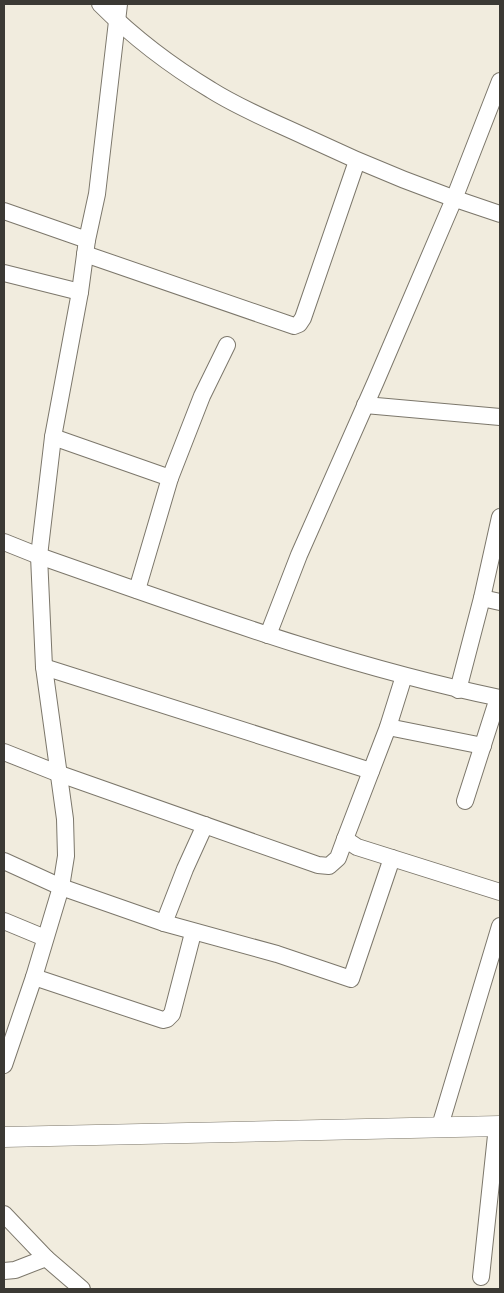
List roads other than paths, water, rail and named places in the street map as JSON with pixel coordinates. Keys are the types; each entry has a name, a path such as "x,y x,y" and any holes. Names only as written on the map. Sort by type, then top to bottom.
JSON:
{"street":[{"path":"100,4 168,61 212,91 254,113 357,161 454,199 500,214"},
{"path":"4,1065 34,977 44,938 61,887 66,856 64,819 44,667 39,556 53,437 97,194 119,4"},
{"path":"268,635 299,554 454,199 500,81"},
{"path":"4,211 86,247 286,325 294,326 299,324 303,318 357,161"},
{"path":"4,272 80,292"},
{"path":"137,590 170,478 202,396 227,344"},
{"path":"365,405 500,417"},
{"path":"53,437 170,478"},
{"path":"458,690 482,598 500,517"},
{"path":"4,542 39,556 268,635 404,676 499,698 466,801"},
{"path":"482,598 500,602"},
{"path":"44,667 371,771"},
{"path":"4,752 318,865 329,866 338,858 388,727 404,676"},
{"path":"388,727 483,746"},
{"path":"164,923 205,825"},
{"path":"345,839 357,847 500,892"},
{"path":"4,861 61,887 193,933 277,954 351,978 392,858"},
{"path":"4,921 44,938"},
{"path":"440,1126 500,926"},
{"path":"34,977 167,1020 172,1014 193,933"},
{"path":"4,1137 498,1126 481,1277"},
{"path":"4,1214 46,1258 82,1289"},
{"path":"4,1271 15,1270 46,1258"}]}
